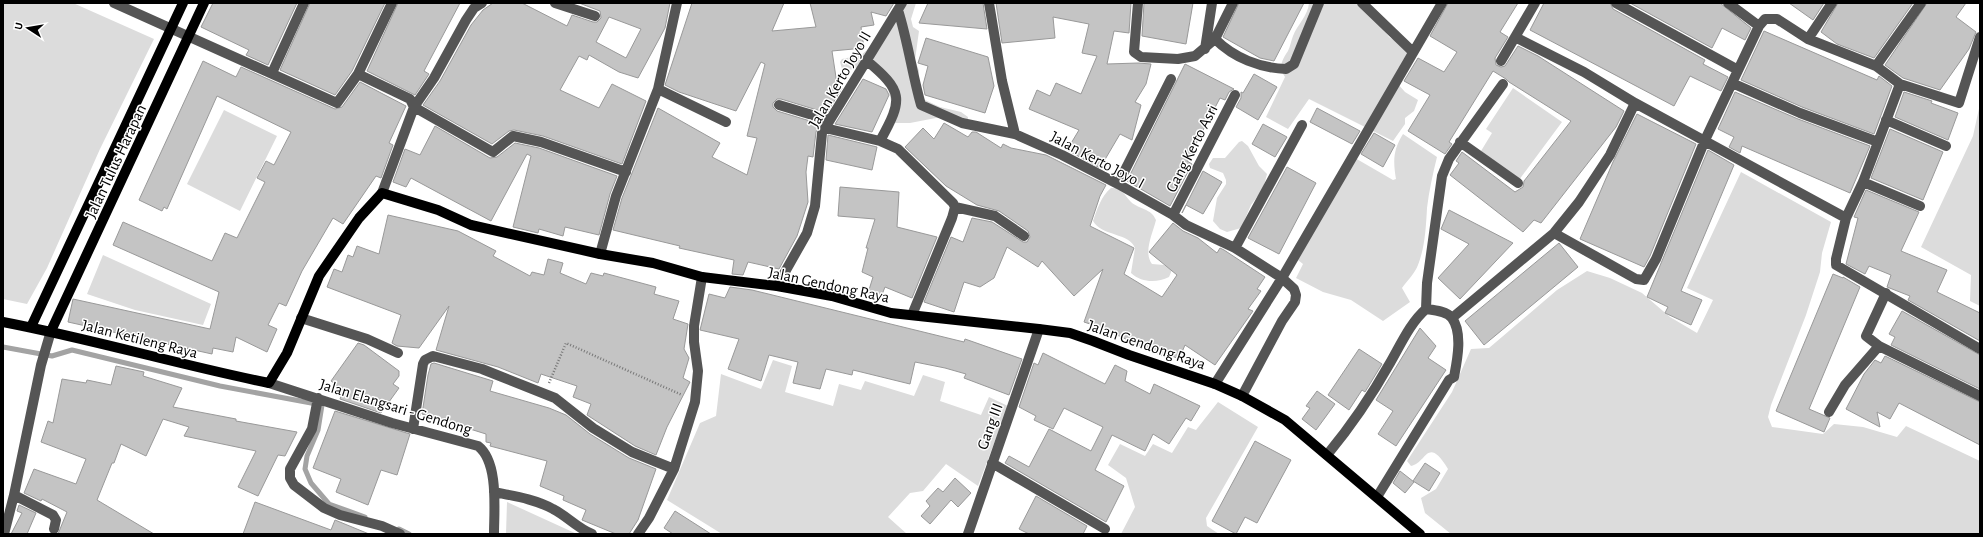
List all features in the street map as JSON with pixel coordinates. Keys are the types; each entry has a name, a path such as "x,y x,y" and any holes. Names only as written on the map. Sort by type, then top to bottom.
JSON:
{"main road":[{"name":"Jalan Tulus Harapan","path":"31,327 183,3"},
{"name":"Jalan Tulus Harapan","path":"51,331 189,38 204,3"},
{"name":"Jalan Gendong Raya","path":"382,192 438,210 471,225 600,254 653,263 702,277 777,286 832,296 891,313 1070,333 1215,384 1242,396 1285,420 1420,534"},
{"path":"269,383 287,354 319,276 359,218 382,192"},
{"name":"Jalan Ketileng Raya","path":"3,322 51,331 119,349 269,383"}],"street":[{"path":"114,3 189,38 272,73 337,103 358,74 392,3"},
{"path":"272,73 304,3"},
{"path":"382,192 414,107 434,78 466,20 474,8 482,3"},
{"path":"555,3 595,16"},
{"path":"600,254 616,196 658,89 677,3"},
{"path":"989,3 1002,81 1015,134"},
{"path":"1138,3 1133,47 1136,55 1187,58 1195,56 1216,39 1233,3"},
{"path":"1205,49 1212,3"},
{"path":"1216,39 1231,53 1248,61 1286,69 1294,64 1319,3"},
{"path":"1362,3 1413,52"},
{"path":"1215,384 1282,278 1442,3"},
{"path":"1501,61 1535,3"},
{"path":"1616,3 1738,70"},
{"path":"1728,3 1742,7 1759,26"},
{"path":"1808,39 1832,3"},
{"path":"1876,66 1921,3"},
{"name":"Jalan Kerto Joyo I","path":"900,6 914,80 921,104 962,123 1015,134 1062,155 1118,184 1186,225 1235,248 1292,285 1296,295 1294,302 1282,321 1242,396"},
{"name":"Jalan Kerto Joyo II","path":"777,286 807,233 815,206 822,133 900,6"},
{"path":"1554,233 1636,279 1644,280 1656,259 1705,140 1759,26 1765,19 1777,19 1808,39 1876,66 1900,84 1959,104 1980,37"},
{"path":"1515,37 1584,72 1635,103 1846,218"},
{"path":"866,60 885,76 896,91 894,110 880,141"},
{"path":"358,74 410,99 414,107 493,152 514,136 541,142 626,172"},
{"path":"1118,184 1171,79"},
{"path":"1732,83 1800,113 1878,142"},
{"path":"1327,454 1344,434 1390,364 1405,336 1420,314 1426,309 1427,283 1442,176 1449,159 1460,142 1503,84"},
{"path":"1900,84 1863,182 1846,218 1836,259 1836,265 1838,268 1886,293 1980,349"},
{"path":"658,89 726,122"},
{"name":"Gang Kerto Asri","path":"1173,216 1235,95"},
{"path":"1452,318 1554,233 1579,202 1610,155 1635,103"},
{"path":"779,105 827,124 880,141 904,153 953,203 955,207 995,216 1024,236"},
{"path":"1886,120 1946,146"},
{"path":"1235,248 1302,125"},
{"path":"1460,142 1518,183"},
{"path":"1863,182 1920,206"},
{"path":"912,315 952,218 955,207"},
{"path":"638,534 649,518 674,469 695,402 698,371 694,342 694,326 702,277"},
{"path":"1886,293 1866,336 1879,346 1980,396"},
{"path":"1376,497 1448,380 1454,377 1459,347 1458,335 1452,318 1444,313 1426,309"},
{"path":"301,318 367,339 398,353"},
{"name":"Gang III","path":"968,534 1039,329"},
{"path":"4,534 14,495 41,365 51,331"},
{"path":"1829,412 1845,385 1879,346"},
{"path":"413,428 423,364 428,357 444,358 482,369 555,398 593,428 632,452 674,469"},
{"name":"Jalan Elangsari - Gendong","path":"269,383 317,402 478,446 485,451 489,460 494,492"},
{"path":"317,402 312,429 290,469 290,478 294,485 324,508 340,515 382,526 400,534"},
{"path":"992,463 1105,529"},
{"path":"494,534 494,492 534,500 554,509 583,531 592,534"},
{"path":"14,495 53,515 56,520 54,529"}],"path":[{"path":"545,394 566,343 666,387 695,402"}],"shaded area":[{"path":"3,3 73,3 154,39 100,149 47,268 27,304 3,299"},
{"path":"901,3 916,3 911,19 913,27 919,31 915,60 919,71 917,82 923,99 940,107 961,112 968,117 968,121 941,117 910,123 895,123 891,100 882,76 870,68 864,67 845,70 842,69 840,62 842,59 861,55 878,41"},
{"path":"1309,3 1365,3 1389,37 1409,49 1397,83 1405,92 1418,100 1414,111 1405,118 1405,124 1393,141 1309,99 1288,129 1266,117 1285,77 1281,67 1283,61 1289,49 1292,38 1307,12"},
{"path":"1513,88 1562,122 1519,180 1481,151 1492,133 1486,129"},
{"path":"1980,104 1980,306 1970,301 1971,275 1921,247 1973,136"},
{"path":"224,110 277,136 240,211 187,184"},
{"path":"1403,134 1437,157 1429,195 1425,237 1422,251 1415,271 1402,288 1410,302 1383,321 1351,300 1323,292 1296,278 1303,264 1298,260 1355,158 1393,180 1396,179 1394,167 1395,156 1397,145"},
{"path":"1242,141 1248,146 1259,166 1267,174 1263,189 1251,205 1241,228 1227,232 1220,229 1213,221 1217,198 1226,184 1226,180 1223,173 1210,168 1209,164 1213,158 1225,158 1239,142"},
{"path":"1741,172 1831,222 1822,253 1820,272 1806,315 1771,405 1768,417 1772,427 1823,434 1834,424 1863,427 1897,437 1906,426 1980,461 1980,534 1451,534 1425,513 1421,498 1436,489 1448,469 1436,454 1431,452 1416,464 1411,466 1407,461 1452,392 1471,349 1489,348 1557,290 1587,271 1610,278 1642,293 1670,317 1697,333 1713,300 1687,288"},
{"path":"1111,188 1121,190 1134,205 1148,211 1154,216 1156,220 1151,236 1148,254 1149,259 1152,264 1164,265 1172,270 1169,277 1150,281 1140,279 1135,276 1131,273 1135,248 1132,243 1122,237 1102,229 1093,221 1102,199"},
{"path":"103,255 211,304 203,325 135,310 87,294"},
{"path":"773,360 792,366 785,392 833,406 839,384 861,390 865,381 914,396 923,375 945,382 940,401 981,415 989,397 1008,406 978,486 946,464 923,491 910,493 888,517 907,534 722,534 667,500 700,423 716,416 721,374 761,389"},
{"path":"1218,402 1258,427 1206,518 1207,526 1219,534 1121,534 1135,507 1126,478 1108,465 1120,444 1145,456 1153,444 1172,453 1188,427 1196,430"},
{"path":"507,502 577,534 506,534"}],"building":[{"path":"213,3 297,3 268,65 246,55 249,50 201,27"},
{"path":"310,3 385,3 352,71 335,95 280,70"},
{"path":"398,3 460,3 424,71 429,74 415,95 367,71"},
{"path":"493,3 522,3 567,26 572,15 593,22 597,22 601,18 600,11 579,3 670,3 665,28 638,78 619,72 589,55 587,60 579,56 560,90 599,108 612,84 646,101 622,164 543,136 514,130 509,131 492,144 423,105 440,81 471,25 483,10","holes":["609,17 641,29 626,58 596,42"]},
{"path":"692,3 784,3 772,31 816,27 810,3 894,3 886,16 871,12 874,25 861,27 864,48 832,51 837,84 842,88 827,113 781,99 777,99 773,103 773,107 777,111 820,124 816,132 813,157 808,156 806,172 808,202 797,236 779,269 748,262 743,275 732,274 734,260 679,248 680,246 613,230 622,198 658,108 720,143 712,157 747,175 757,138 747,136 765,64 761,62 736,111 679,92 665,85"},
{"path":"928,3 983,3 987,29 919,23"},
{"path":"996,3 1131,3 1129,33 1114,31 1107,64 1151,64 1146,84 1135,102 1141,105 1132,140 1120,134 1100,168 1067,150 1079,130 1029,109 1037,90 1050,96 1056,83 1081,94 1097,56 1082,53 1089,24 1053,17 1055,38 1002,43"},
{"path":"1144,3 1193,3 1186,44 1142,36"},
{"path":"1239,3 1304,3 1274,61 1260,58 1223,37"},
{"path":"1448,3 1518,3 1500,32 1508,37 1495,58 1496,65 1501,67 1505,66 1518,46 1538,56 1624,111 1616,127 1541,223 1534,220 1523,232 1450,175 1459,163 1456,161 1462,152 1515,192 1523,187 1524,181 1571,121 1493,71 1449,142 1452,144 1445,154 1408,131 1430,95 1404,81 1418,58 1444,72 1457,52 1430,36"},
{"path":"1544,3 1610,3 1613,9 1705,60 1703,64 1728,77 1721,91 1690,76 1674,106 1530,30"},
{"path":"1630,3 1720,3 1751,28 1745,40 1722,28 1712,48"},
{"path":"1789,3 1824,3 1813,20"},
{"path":"1838,3 1913,3 1874,58 1837,44 1821,32"},
{"path":"1927,3 1966,3 1956,17 1976,32 1969,49 1940,90 1903,78 1885,65"},
{"path":"1764,31 1877,80 1879,76 1892,86 1874,134 1802,107 1741,80"},
{"path":"926,38 988,57 994,86 985,113 925,95 923,85 928,66 918,63"},
{"path":"203,61 236,77 241,67 335,109 342,107 360,82 406,106 389,143 393,145 381,178 376,176 343,224 333,218 302,271 286,306 279,303 268,325 277,329 267,352 236,337 233,352 213,348 212,354 68,322 73,299 210,329 219,292 113,245 123,222 212,261 225,233 237,238 265,182 257,178 266,161 274,165 291,132 217,96 167,209 164,207 162,211 139,200"},
{"path":"1185,64 1234,89 1229,92 1225,100 1220,98 1187,161 1192,164 1170,206 1127,181"},
{"path":"1254,74 1277,87 1258,120 1236,107 1241,98 1241,92 1243,93"},
{"path":"863,79 886,89 889,95 872,132 835,124"},
{"path":"1735,92 1798,119 1870,146 1850,193 1742,146 1740,153 1729,147 1734,137 1718,129"},
{"path":"1904,92 1932,101 1931,103 1958,113 1948,140 1895,117"},
{"path":"1317,108 1360,131 1352,144 1310,122"},
{"path":"1637,114 1696,144 1650,256 1644,267 1580,239 1613,162"},
{"path":"944,123 968,137 972,132 976,132 1001,148 1003,144 1011,148 1046,155 1106,185 1100,196 1090,226 1134,248 1124,274 1162,297 1177,275 1149,252 1173,223 1183,231 1198,238 1217,253 1220,248 1224,250 1265,277 1257,289 1261,291 1248,309 1253,311 1215,365 1185,345 1179,359 1172,356 1171,360 1102,328 1084,322 1103,269 1074,296 1042,261 1038,267 1007,247 994,278 980,287 964,282 954,312 924,302 951,237 963,242 972,218 992,222 1023,242 1027,242 1030,237 1028,231 999,211 977,205 946,186 905,147 923,128 934,139"},
{"path":"1263,124 1287,137 1275,157 1252,144"},
{"path":"435,126 490,158 497,157 515,143 539,148 617,176 610,194 599,235 565,227 563,236 539,229 538,233 513,227 531,156 527,154 491,221 411,178 406,187 393,182 405,149 420,155"},
{"path":"1890,129 1943,152 1923,200 1871,178"},
{"path":"1374,133 1395,145 1383,167 1361,154"},
{"path":"828,135 877,147 872,170 826,160"},
{"path":"1708,150 1734,165 1681,291 1702,300 1691,325 1665,313 1668,307 1647,297"},
{"path":"1287,167 1316,183 1279,254 1248,238"},
{"path":"1203,171 1222,182 1203,214 1186,205"},
{"path":"840,187 899,192 897,227 937,237 912,298 885,287 881,297 868,293 873,277 862,272 868,248 866,248 875,219 838,216"},
{"path":"1866,190 1919,212 1901,251 1947,270 1937,292 1980,313 1980,341 1908,300 1910,296 1887,287 1891,275 1869,266 1865,274 1846,264 1858,218 1854,217"},
{"path":"1449,210 1513,243 1460,299 1438,278 1469,244 1441,229"},
{"path":"388,215 458,231 496,251 493,256 530,276 532,272 544,275 548,259 563,263 560,273 586,284 591,273 603,276 604,273 656,287 654,294 679,301 673,319 688,324 684,349 689,358 683,378 690,382 667,427 656,455 635,446 587,415 591,404 573,397 577,386 541,374 538,383 498,367 436,350 449,306 419,348 397,346 392,343 401,315 327,287 334,269 342,272 348,255 353,257 357,246 379,254"},
{"path":"1559,243 1578,267 1484,345 1465,321"},
{"path":"1833,274 1843,277 1860,287 1809,409 1830,418 1824,432 1776,411"},
{"path":"730,287 752,290 964,342 965,339 1022,359 1009,395 964,378 966,374 915,362 910,384 853,370 852,375 826,369 820,389 793,383 798,362 769,355 761,381 728,369 739,339 700,330 709,294 725,298"},
{"path":"1902,311 1980,355 1980,389 1891,345 1895,337 1889,334"},
{"path":"1420,328 1436,346 1428,358 1446,370 1396,446 1378,434 1393,411 1376,400"},
{"path":"358,343 364,345 399,371 399,376 393,384 399,388 381,413 340,399 343,390 331,381"},
{"path":"1359,349 1382,364 1365,392 1362,390 1349,410 1328,395"},
{"path":"1043,353 1105,384 1115,365 1127,371 1125,381 1150,394 1154,384 1200,406 1191,421 1186,418 1169,444 1153,434 1145,451 1112,435 1095,470 1124,486 1106,522 1005,463 1009,456 1029,467 1049,429 1091,451 1103,427 1064,408 1053,429 1034,420 1036,416 1019,407 1034,363 1038,365"},
{"path":"1885,356 1980,402 1980,445 1899,403 1890,419 1877,412 1880,427 1846,409 1864,374 1875,360 1881,363"},
{"path":"434,363 493,381 490,391 549,408 566,415 590,434 629,458 656,469 638,520 629,534 616,534 582,520 586,510 563,500 564,496 540,486 547,461 490,446 491,443 486,442 486,434 422,414 428,375 431,364"},
{"path":"116,366 144,372 143,376 182,388 173,407 236,419 236,421 297,432 285,456 278,455 258,496 238,487 256,451 184,436 189,427 163,419 146,456 121,444 97,500 154,534 58,534 67,512 42,499 41,501 24,493 34,469 76,484 86,459 41,442 48,421 53,423 62,379 86,383 87,380 111,385"},
{"path":"1317,391 1335,404 1316,430 1302,419 1310,408 1306,406"},
{"path":"335,411 410,434 397,475 381,470 368,505 336,492 341,479 313,468"},
{"path":"1255,441 1291,460 1257,523 1245,517 1236,534 1212,521"},
{"path":"1425,463 1440,473 1429,491 1413,481"},
{"path":"1400,471 1414,482 1405,493 1393,483"},
{"path":"955,478 971,493 958,507 951,500 930,524 921,516 930,506 926,501 938,488 943,492"},
{"path":"1036,496 1087,526 1083,534 1029,534 1019,529"},
{"path":"255,502 331,530 335,520 369,534 243,534"},
{"path":"19,505 36,513 27,534 11,534 22,513 17,511"},
{"path":"675,511 711,534 673,534 664,528"}],"waterway":[{"path":"3,347 52,356 72,350 220,386 322,405 318,430 307,456 305,469 311,483 329,504 365,517"},
{"path":"399,529 409,534"}]}
